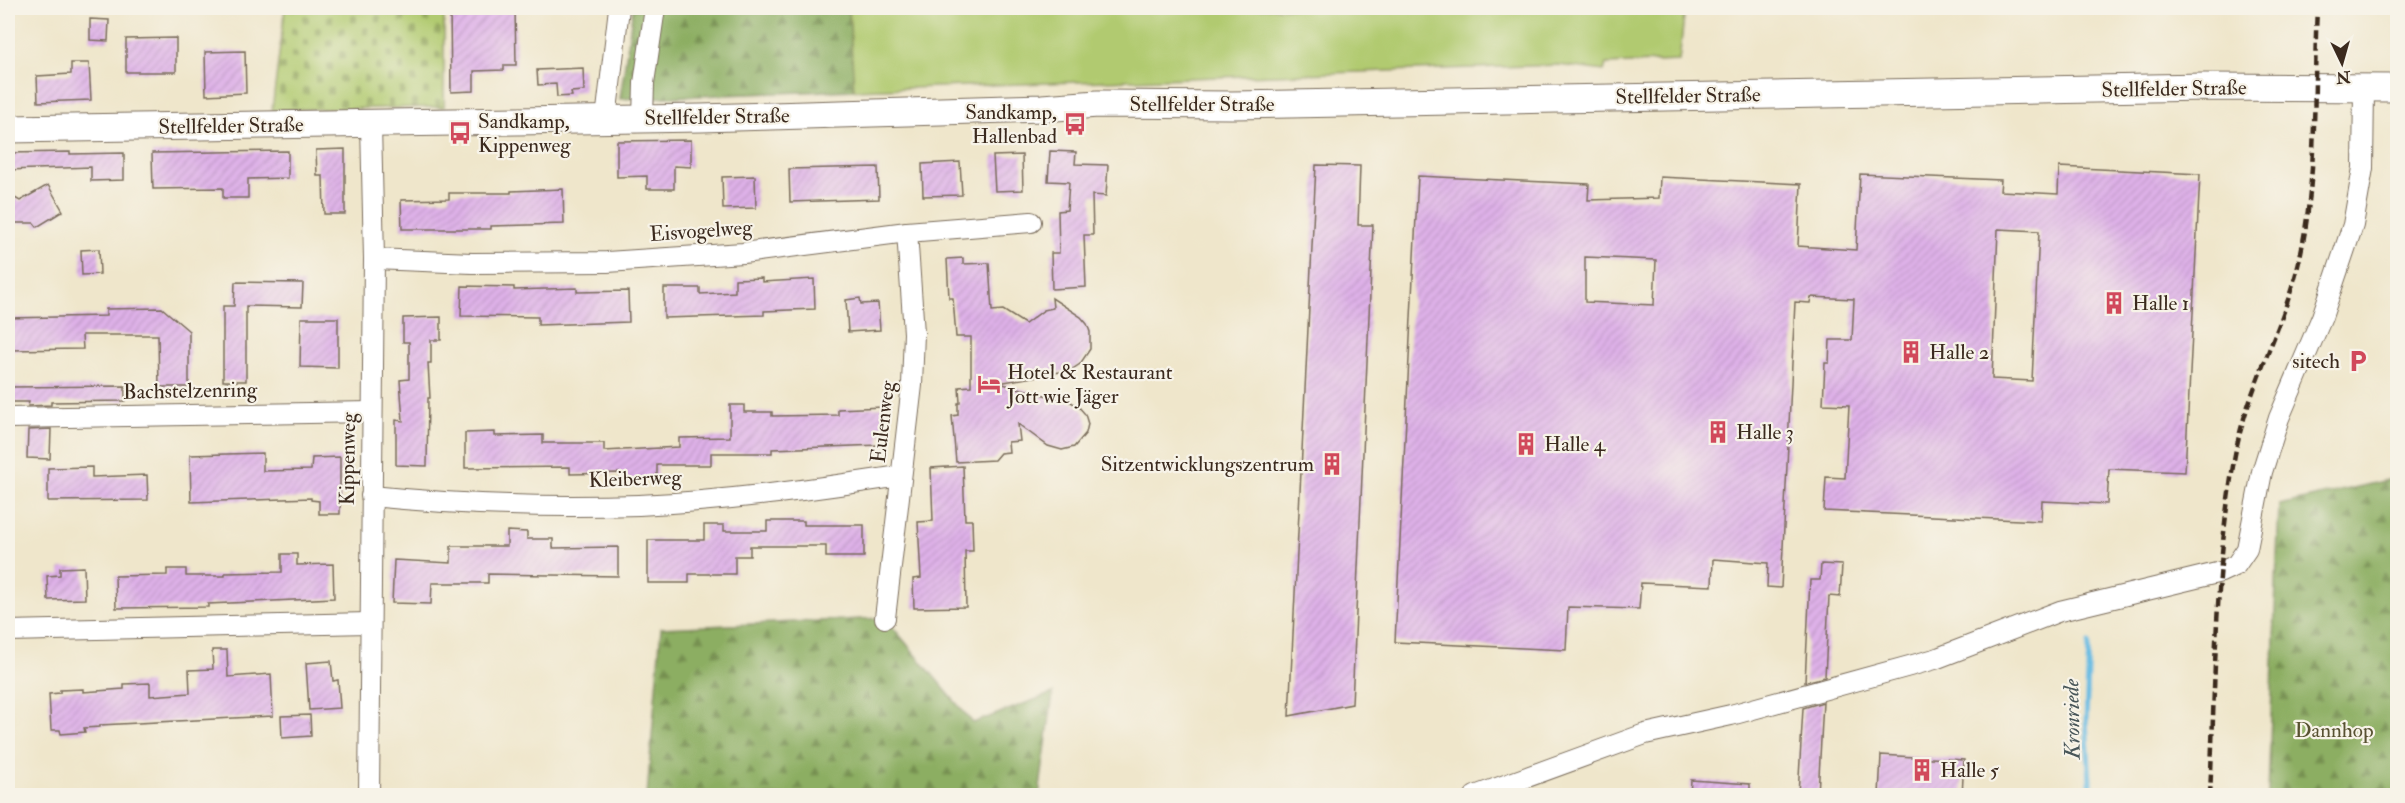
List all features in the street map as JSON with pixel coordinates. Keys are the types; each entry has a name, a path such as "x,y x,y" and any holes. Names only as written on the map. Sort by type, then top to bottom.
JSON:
{"street":[{"path":"606,119 619,8"},
{"path":"643,118 644,83 655,8"},
{"path":"1475,795 1645,734 1731,715 1935,659 2060,611 2221,572 2236,565 2247,549 2262,472 2279,418 2322,317 2353,225 2363,168 2364,88"},
{"name":"Stellfelder Straße","path":"8,129 606,119 994,109 1098,104 1232,105 1636,97 2397,88"},
{"name":"Kippenweg","path":"369,795 374,259 371,124"},
{"name":"Eisvogelweg","path":"374,259 472,263 607,262 743,253 907,232 1031,222"},
{"name":"Eulenweg","path":"885,618 912,385 915,333 907,232"},
{"name":"Bachstelzenring","path":"8,418 372,412"},
{"name":"Kleiberweg","path":"371,496 447,503 524,506 639,505 808,490 900,476"},
{"path":"8,631 369,623"}],"green space":[{"path":"285,8 444,8 444,107 272,110"},
{"path":"633,8 849,8 854,90 620,99"},
{"path":"849,8 1685,8 1679,61 1606,64 1604,71 1559,65 854,90"},
{"name":"Dannhop","path":"2397,478 2397,795 2268,795 2279,505"},
{"path":"885,618 973,723 1053,693 1039,795 647,796 661,628"}],"building":[{"path":"450,8 515,8 516,65 504,65 504,70 474,71 474,91 451,92"},
{"path":"90,19 109,20 108,41 90,40"},
{"path":"176,38 176,72 126,72 126,39"},
{"path":"245,51 246,93 206,95 205,52"},
{"path":"71,63 89,63 91,100 38,102 37,76 71,74"},
{"path":"583,68 584,91 571,92 572,96 557,97 556,84 538,85 537,70"},
{"path":"691,140 691,167 674,166 674,189 647,189 647,176 617,177 617,141"},
{"path":"345,149 345,214 324,214 323,176 317,176 316,150"},
{"path":"288,151 288,178 248,179 248,198 223,198 223,188 153,189 152,153"},
{"path":"1050,151 1076,152 1075,164 1108,165 1106,196 1092,195 1093,235 1084,235 1086,287 1052,289 1051,253 1059,253 1058,211 1067,210 1069,182 1048,181"},
{"path":"70,152 70,154 124,153 124,180 91,181 91,167 8,170 8,153"},
{"path":"1022,155 1023,190 995,191 993,156"},
{"path":"960,162 962,195 923,196 922,164"},
{"name":"Sitzentwicklungszentrum","path":"1316,165 1360,166 1358,225 1373,225 1352,704 1289,716"},
{"path":"878,167 879,199 790,202 789,169"},
{"path":"2059,167 2200,174 2185,472 2109,469 2107,504 2042,501 2041,521 1824,511 1826,477 1845,478 1849,405 1823,404 1825,363 1829,363 1830,340 1852,340 1854,299 1811,297 1810,303 1795,302 1781,588 1767,587 1768,563 1713,559 1712,586 1641,583 1639,609 1568,607 1566,650 1395,642 1418,176 1589,184 1588,200 1659,198 1660,177 1801,184 1798,246 1856,250 1860,174 2001,180 2000,191 2058,194","holes":["1998,229 2039,231 2032,381 1992,379","1585,257 1656,260 1654,305 1585,302"]},
{"path":"755,176 756,208 723,209 722,177"},
{"path":"48,185 63,211 37,227 34,223 8,223 8,194 20,201"},
{"path":"563,189 564,224 491,226 491,229 402,229 401,200 449,199 449,193 511,193 511,191"},
{"path":"99,249 100,274 82,275 81,250"},
{"name":"Hotel & Restaurant Jott wie Jäger","path":"963,258 963,264 989,263 992,311 1003,310 1025,324 1044,310 1053,308 1052,298 1081,317 1087,324 1090,332 1090,349 1080,364 1071,370 999,383 1071,402 1078,406 1085,414 1088,424 1086,433 1074,447 1062,450 1048,446 1018,424 1020,441 1008,442 1009,452 1000,453 994,460 956,462 952,416 958,415 959,387 971,386 971,337 956,337 953,298 949,298 947,259"},
{"path":"762,278 762,282 814,279 815,309 764,311 764,315 664,318 664,288 700,288 700,294 735,292 735,279"},
{"path":"235,282 303,283 302,307 246,306 246,381 223,381 223,306 234,306"},
{"path":"462,286 514,287 514,290 577,288 577,292 628,291 629,322 538,325 538,317 461,316"},
{"path":"860,298 861,304 878,303 880,330 848,332 846,300"},
{"path":"162,308 189,331 189,387 159,387 158,335 82,335 83,349 8,350 8,318 106,316 106,309"},
{"path":"441,317 441,340 431,340 431,363 428,363 430,398 428,398 427,466 396,465 396,420 403,421 400,380 409,379 409,342 403,342 403,318"},
{"path":"301,318 338,318 338,368 300,367"},
{"path":"125,386 125,401 51,402 51,405 28,406 29,402 8,402 8,387"},
{"path":"730,405 744,405 744,412 772,412 772,416 838,415 838,409 883,407 884,434 879,434 880,445 772,449 772,453 711,453 711,465 657,465 657,478 621,480 620,473 570,474 570,467 465,468 465,433 495,432 495,436 543,435 543,443 604,443 604,451 679,447 679,438 730,437"},
{"path":"51,429 50,459 27,458 28,430"},
{"path":"263,453 263,471 311,470 312,458 340,457 340,514 319,514 319,501 311,500 311,498 191,502 190,455"},
{"path":"963,466 965,520 972,520 973,551 965,551 966,607 914,608 913,579 921,578 918,522 933,521 931,468"},
{"path":"92,467 92,477 147,475 148,500 48,501 48,468"},
{"path":"767,521 804,521 804,525 864,525 864,557 826,557 826,546 750,546 750,556 735,556 735,574 689,574 689,583 648,583 648,540 704,540 704,525 724,525 724,531 767,531"},
{"path":"507,531 527,532 527,539 553,539 553,548 618,547 618,576 488,574 488,583 432,583 431,604 392,603 394,560 451,563 451,546 507,546"},
{"path":"282,554 297,554 297,565 333,564 334,598 208,604 208,607 116,608 115,576 167,575 167,569 186,569 186,576 282,572"},
{"path":"1821,564 1842,565 1840,597 1829,596 1825,677 1805,682 1810,580 1820,580"},
{"path":"84,567 85,599 48,600 47,576 60,575 60,568"},
{"path":"212,650 227,650 228,677 271,674 273,716 100,725 100,727 84,728 85,732 61,734 60,730 51,730 49,694 60,693 60,690 83,689 83,692 124,689 124,684 150,683 150,696 190,693 189,670 213,669"},
{"path":"331,661 333,681 338,680 340,708 309,710 306,663"},
{"path":"1823,702 1818,795 1798,795 1803,708"},
{"path":"310,715 311,736 282,738 281,716"},
{"name":"Halle 5","path":"1881,755 1964,760 1962,795 1879,795"},
{"path":"1691,780 1750,784 1750,795 1690,795"}],"waterway":[{"name":"Kronriede","path":"2089,643 2086,721 2091,796"}],"railway":[{"path":"2210,796 2219,585 2228,501 2234,460 2247,408 2285,308 2300,257 2306,226 2314,132 2317,8"}],"place":[{"name":"Sandkamp, Hallenbad","path":"1075,124"},
{"name":"Sandkamp, Kippenweg","path":"460,133"},
{"name":"Halle 1","path":"2114,303"},
{"name":"Halle 2","path":"1911,352"},
{"name":"sitech","path":"2358,361"},
{"name":"Hotel & Restaurant Jott wie Jäger","path":"989,384"},
{"name":"Halle 3","path":"1718,432"},
{"name":"Halle 4","path":"1526,444"},
{"name":"Sitzentwicklungszentrum","path":"1332,464"},
{"name":"Halle 5","path":"1922,770"}]}
